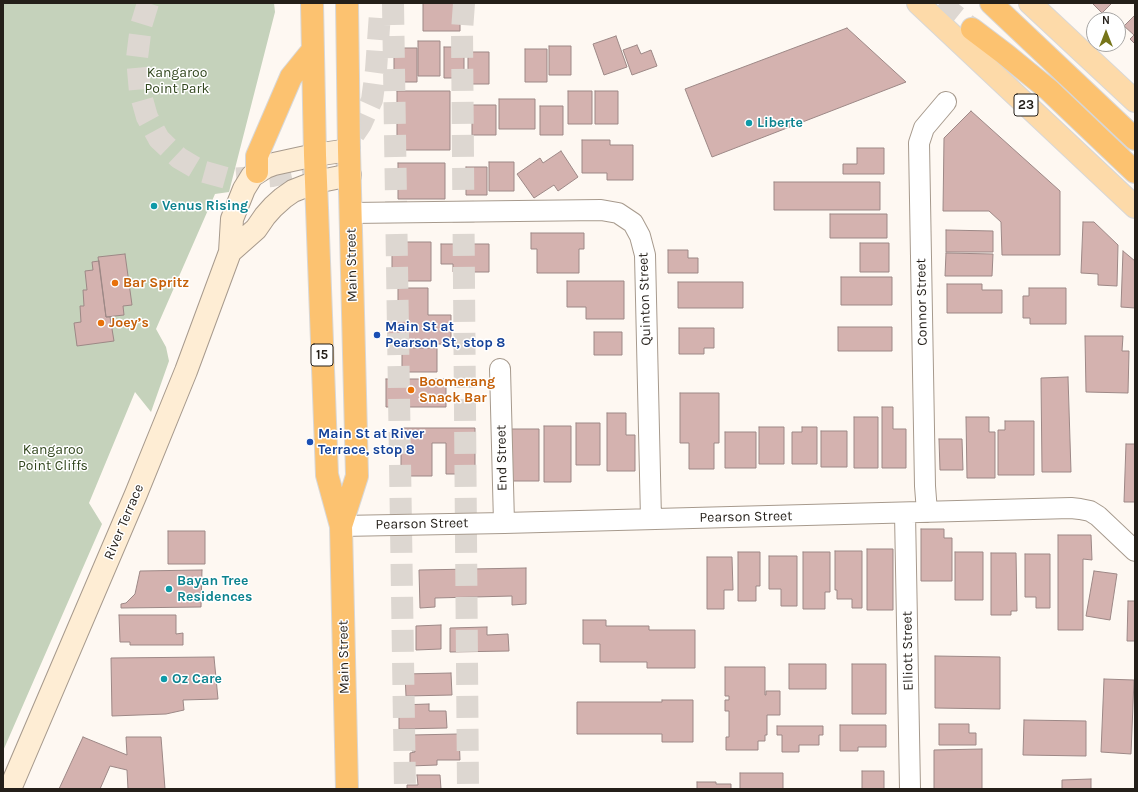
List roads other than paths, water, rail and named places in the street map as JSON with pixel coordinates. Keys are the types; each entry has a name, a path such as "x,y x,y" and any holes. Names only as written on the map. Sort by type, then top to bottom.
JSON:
{"highway":[{"name":"Main Street","path":"312,3 315,155 327,475 341,526 347,789"},
{"name":"Main Street","path":"341,526 357,476 347,3"},
{"path":"991,3 1135,139"},
{"path":"972,29 1049,90 1135,172"},
{"path":"257,172 257,156 291,77 312,51"}],"main road":[{"name":"23","path":"918,3 1135,207"},
{"path":"1030,3 1135,101"},
{"name":"River Terrace","path":"10,789 142,479 186,371 230,252 232,219 244,188 252,176 257,172 274,164 315,155 349,150"},
{"name":"River Terrace","path":"230,252 256,229 265,216 283,198 293,191 316,182 350,175"}],"street":[{"name":"Connor Street","path":"926,512 919,143 924,128 946,102"},
{"name":"Quinton Street","path":"351,213 601,210 618,213 634,223 640,236 645,255 651,519"},
{"name":"End Street","path":"500,369 504,523"},
{"name":"Pearson Street","path":"341,526 1071,508 1090,511 1098,516 1135,551"},
{"name":"Elliott Street","path":"905,513 910,789"}],"tunnel":[{"path":"148,3 141,26 137,58 140,92 147,117 159,139 179,158 201,171 230,179 272,176 309,168 342,152 361,124 372,100 376,70 380,13"},
{"path":"393,3 405,789"},
{"path":"464,3 462,31 468,789"},
{"path":"940,3 972,29"}],"place":[{"name":"Liberte","path":"749,123"},
{"name":"Venus Rising","path":"154,206"},
{"name":"Bar Spritz","path":"115,283"},
{"name":"Joey’s","path":"101,323"},
{"name":"Main St at Pearson St, stop 8","path":"377,335"},
{"name":"Boomerang Snack Bar","path":"411,390"},
{"name":"Main St at River Terrace, stop 8","path":"310,442"},
{"name":"Bayan Tree Residences","path":"169,589"},
{"name":"Oz Care","path":"164,679"}],"park label":[{"name":"Kangaroo Point Park","path":"177,82"},
{"name":"Kangaroo Point Cliffs","path":"53,458"}]}
